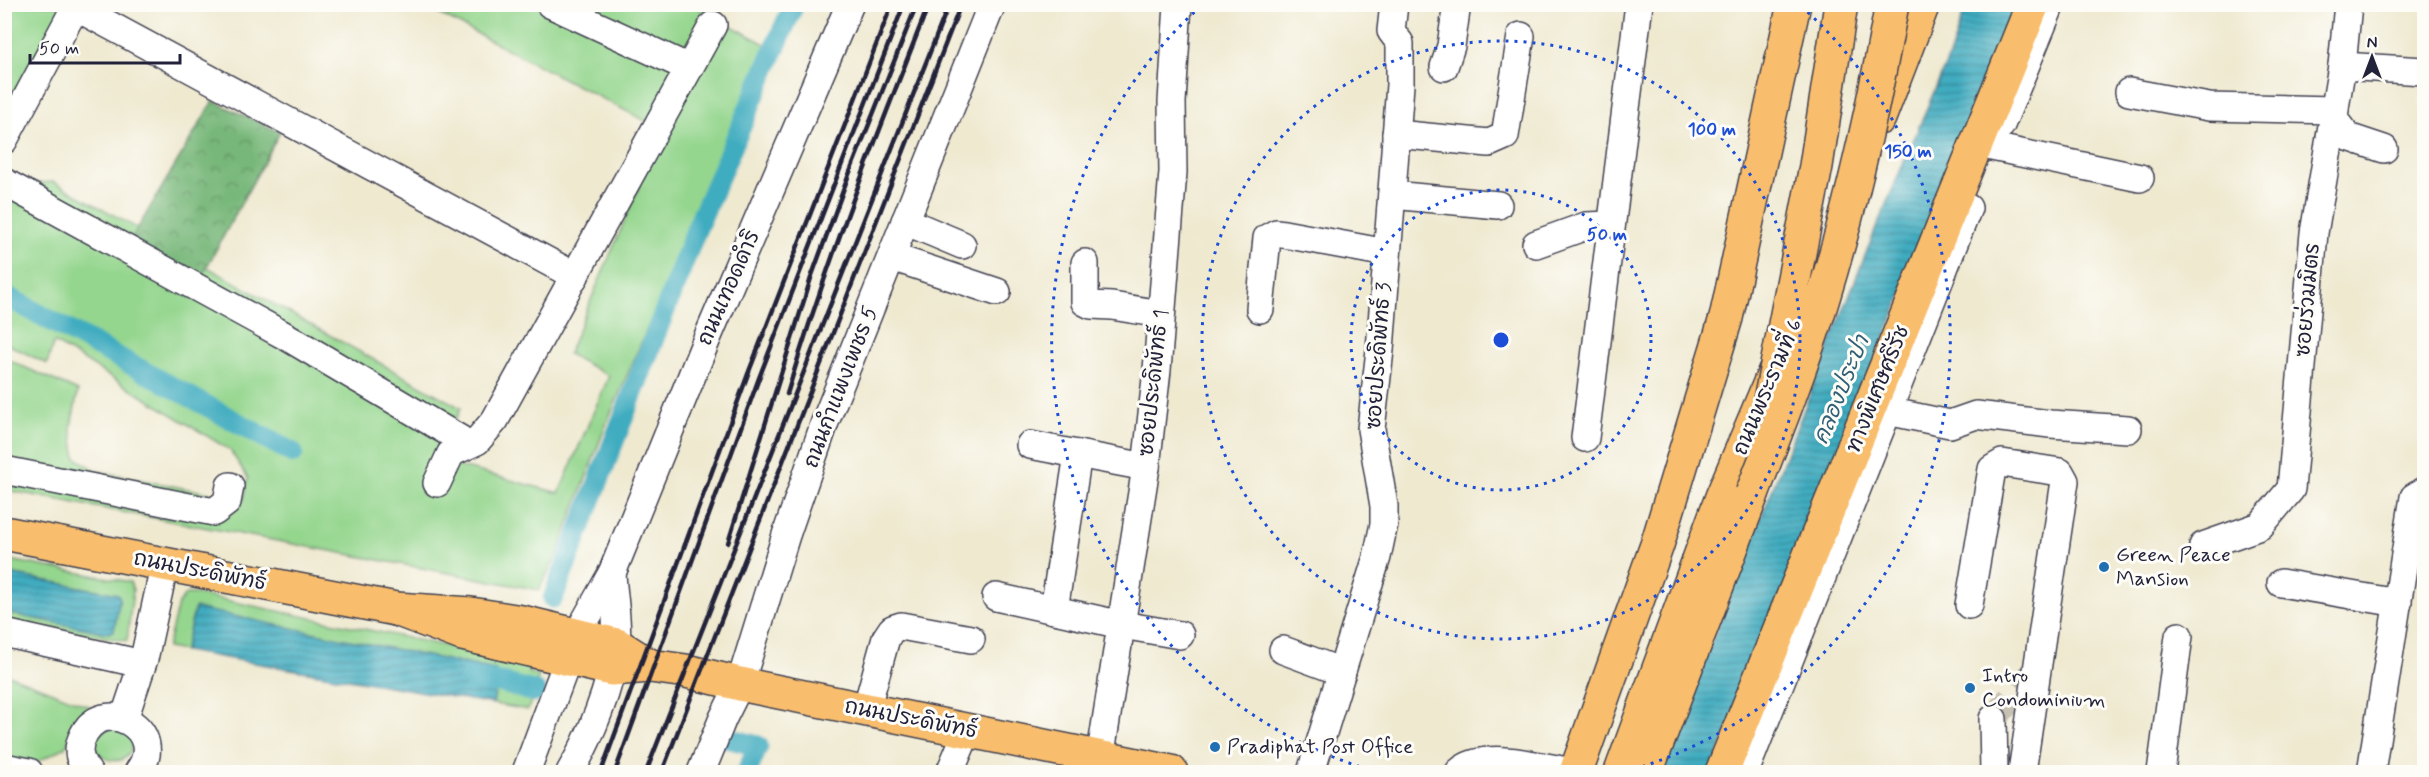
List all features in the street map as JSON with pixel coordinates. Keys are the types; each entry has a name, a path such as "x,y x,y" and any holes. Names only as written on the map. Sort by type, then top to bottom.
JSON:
{"main road":[{"path":"1574,772 1657,544 1726,318 1794,4"},
{"path":"1752,494 1816,166 1841,4"},
{"path":"1646,772 1805,353 1843,229 1877,90 1892,4"},
{"name":"ถนนพระรามที่ 6","path":"1621,772 1722,497 1857,175 1923,4"},
{"name":"ทางพิเศษศรีรัช","path":"1722,772 2038,7"},
{"name":"ถนนประดิพัทธ์","path":"4,533 396,609 471,614 522,622 573,646 650,666 686,671 866,710 968,729 1091,763 1171,772"}],"street":[{"path":"550,4 689,68"},
{"name":"ถนนเทอดดำริ","path":"526,772 573,646 612,573 706,341 850,4"},
{"name":"ถนนกำแพงเพชร 5","path":"704,763 740,684 786,535 825,422 992,4"},
{"name":"ซอยประดิพัทธ์ 1","path":"1091,763 1122,625 1146,467 1173,172 1172,102 1178,4"},
{"name":"ซอยประดิพัทธ์ 3","path":"1311,772 1377,557 1384,524 1384,506 1371,429 1396,134 1400,43 1390,31 1394,4"},
{"path":"1444,67 1451,46 1457,4"},
{"path":"1585,438 1640,4"},
{"name":"ซอยร่วมมิตร","path":"2203,546 2260,526 2291,489 2314,233 2342,66 2348,4"},
{"path":"4,140 76,6 574,276"},
{"path":"1745,772 1992,147 2038,7"},
{"path":"437,483 450,453 477,441 495,420 713,25"},
{"path":"1396,134 1489,143 1506,136 1521,36"},
{"path":"2342,66 2424,71"},
{"path":"2129,92 2209,107 2334,114 2348,137 2384,149"},
{"path":"1992,147 2139,178"},
{"path":"4,182 289,338 460,439"},
{"path":"1392,195 1498,205"},
{"path":"905,221 962,245"},
{"path":"1536,244 1586,226 1611,225"},
{"path":"1260,309 1266,244 1270,235 1284,234 1387,253"},
{"path":"892,257 998,292"},
{"path":"1085,263 1085,302 1091,305 1161,314"},
{"path":"1887,411 1950,424 1976,415 2050,424 2128,429"},
{"path":"1030,446 1146,467"},
{"path":"1054,610 1078,454"},
{"path":"1969,605 1992,469 2002,463 2060,472 2065,481 2022,772"},
{"path":"4,470 214,512 227,502 230,486"},
{"path":"2371,772 2414,497 2424,491"},
{"path":"124,719 142,664 165,563"},
{"name":"ถนนเทอดดำริ","path":"570,772 591,732 614,657 612,573"},
{"path":"2281,583 2398,603"},
{"path":"996,597 1122,625 1180,635"},
{"path":"866,710 886,638 892,629 901,626 971,639"},
{"path":"4,633 142,664"},
{"path":"2161,772 2179,636"},
{"path":"1283,650 1342,672"},
{"path":"78,770 80,741 85,731 100,719 111,717 124,719 135,725 144,737 145,760 138,772"},
{"path":"1993,719 1994,772"},
{"path":"950,772 968,729"},
{"path":"1459,772 1477,762 1494,761 1518,762 1574,772"},
{"path":"4,767 28,772"}],"green space":[{"path":"8,5 69,5 5,125 4,11"},
{"path":"422,5 693,5 769,46 607,422 557,555 539,590 5,490 4,358 78,391 71,427 76,458 97,471 244,500 248,478 230,450 54,342 47,364 5,343 5,185 54,182 461,408 436,460 559,493 609,376 568,354 663,130"},
{"path":"213,101 280,132 190,298 123,253"},
{"path":"4,559 130,582 133,590 127,641 5,620 5,613 108,633 120,598 117,594 5,573"},
{"path":"186,594 196,594 528,663 529,673 539,675 528,710 493,704 498,677 195,608 184,651 167,648 178,604"},
{"path":"4,673 91,707 64,748 32,765 5,758"},
{"path":"113,725 133,739 131,751 125,758 118,760 109,760 102,756 96,751 94,744 98,735"}],"water":[{"name":"คลองประปา","path":"1966,5 2018,5 1711,772 1660,772 1878,223 1950,54"},
{"path":"4,573 118,594 120,598 114,631 108,633 5,613"},
{"path":"195,608 496,670 498,677 493,704 184,651"}],"waterway":[{"path":"553,598 697,228 794,4"},
{"path":"4,295 293,453"},
{"path":"470,677 536,692"},
{"path":"727,738 758,746 747,772"}],"tunnel":[{"path":"1993,719 2034,672 2036,656"}],"railway":[{"path":"601,772 748,374 892,4"},
{"path":"615,772 759,378 904,4"},
{"path":"728,543 811,278 848,177 917,4"},
{"path":"787,394 836,246 929,4"},
{"path":"646,772 949,4"},
{"path":"662,772 961,4"}],"place":[{"name":"Green Peace Mansion","path":"2104,567"},
{"name":"Intro Condominium","path":"1970,688"},
{"name":"Pradiphat Post Office","path":"1215,747"}]}
